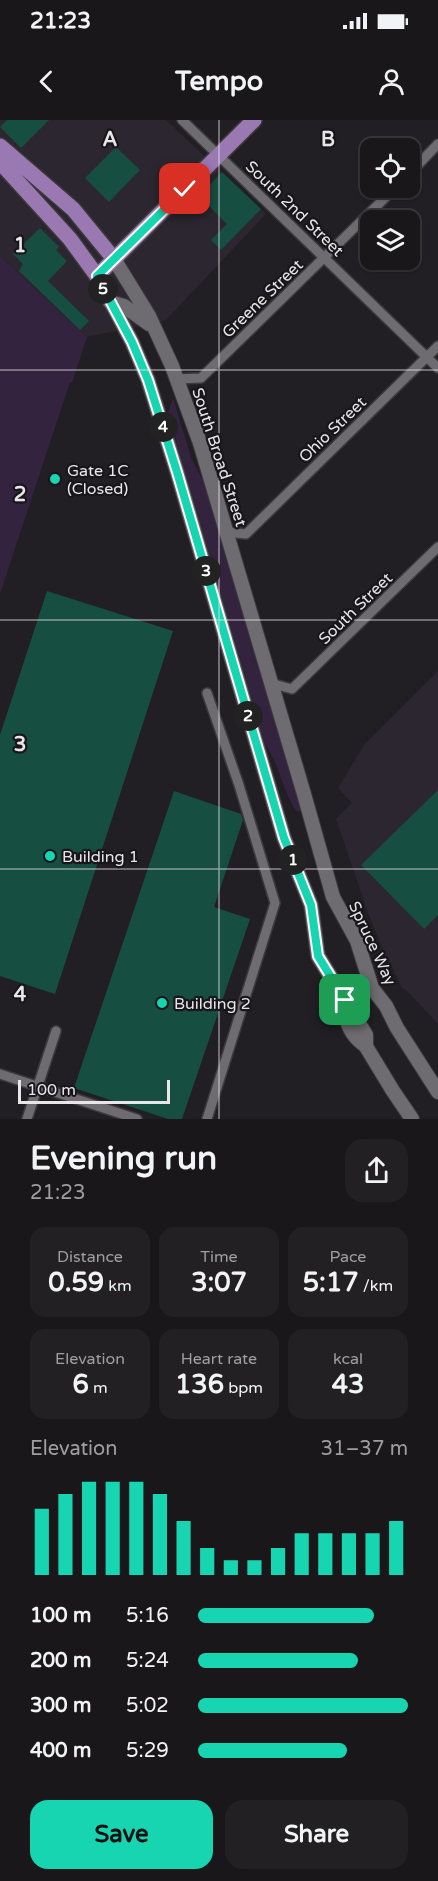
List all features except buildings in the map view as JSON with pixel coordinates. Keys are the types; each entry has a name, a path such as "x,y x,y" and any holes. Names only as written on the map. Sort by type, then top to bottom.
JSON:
{"main road":[{"path":"0,162 70,239 97,276 254,120"},
{"name":"South Broad Street","path":"0,147 73,209 114,259"}],"street":[{"name":"South 2nd Street","path":"182,120 438,368"},
{"path":"420,163 438,144"},
{"name":"Greene Street","path":"176,379 201,378 385,198"},
{"name":"South Broad Street","path":"114,259 155,329 200,443 315,830"},
{"path":"97,276 132,342 148,380 284,838 311,905 318,956 345,1000 349,1015 366,1046 412,1119"},
{"path":"110,302 124,306 155,329"},
{"name":"Ohio Street","path":"226,532 246,534 438,346"},
{"name":"South Street","path":"270,683 292,689 438,547"},
{"path":"207,693 240,785 275,903 207,1119"},
{"name":"Spruce Way","path":"315,830 333,897 357,941 372,988 386,1006 397,1028 438,1092"},
{"path":"27,1119 56,1031"},
{"path":"0,1074 137,1119"}],"shaded area":[{"path":"0,120 166,120 266,214 166,320 87,337 0,256"},
{"path":"0,256 87,337 0,594"},
{"path":"173,398 192,460 204,483 302,810 297,812 265,744 168,413"},
{"path":"438,671 438,1024 402,988 367,910 336,819 352,803 338,788 364,745"}],"place":[{"name":"Gate 1C (Closed)","path":"55,479"},
{"name":"Building 1","path":"50,856"},
{"name":"Building 2","path":"162,1003"}],"route":[{"path":"185,189 97,276 132,342 148,380 284,838 311,905 318,956 345,1000"}]}
